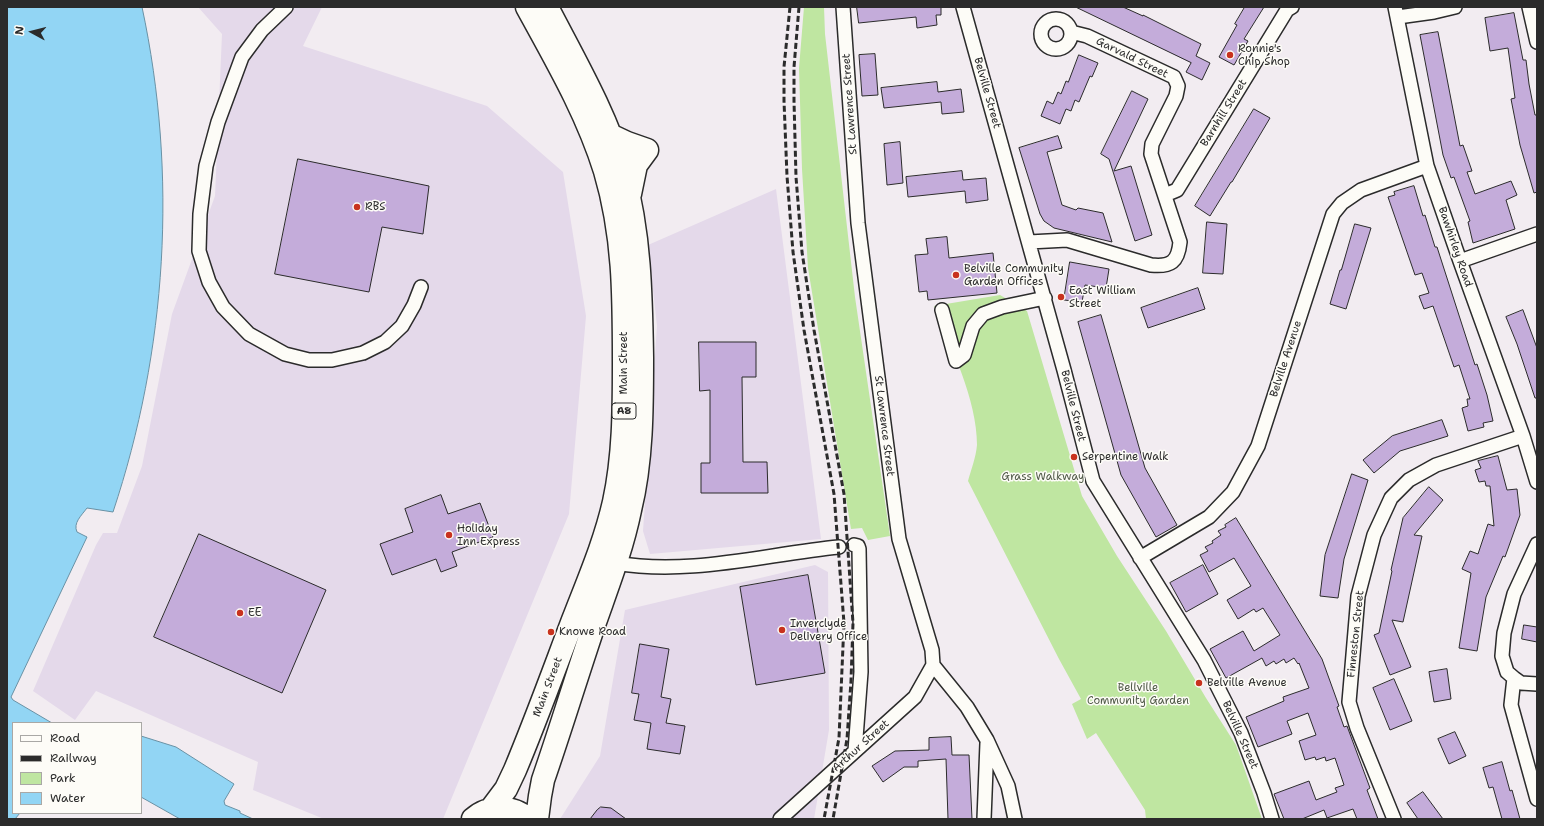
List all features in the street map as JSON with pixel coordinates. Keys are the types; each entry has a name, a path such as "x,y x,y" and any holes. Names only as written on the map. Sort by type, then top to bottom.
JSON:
{"highway":[{"name":"Main Street","path":"482,814 506,789 515,770 601,546 614,501 622,454 624,428 623,264 614,206 604,168 587,123 528,7"},
{"name":"Main Street","path":"537,819 543,780 616,563 630,511 634,490 641,418 640,274 630,199 623,172 610,135 547,7"},
{"path":"610,135 647,150 636,165 630,199"},
{"name":"A8","path":"482,814 498,808 514,810 528,819"}],"street":[{"path":"286,7 262,30 242,57 218,122 206,166 201,206 199,251 209,282 223,307 249,334 285,354 309,360 332,360 363,353 385,342 402,326 414,305 421,287"},
{"name":"St Lawrence Street","path":"843,7 858,223 899,539 932,650 933,665"},
{"name":"Belville Street","path":"963,7 1045,298 1093,481 1204,660 1238,726 1264,793 1272,819"},
{"name":"Barnhill Street","path":"1165,195 1177,190 1287,10 1292,7"},
{"path":"1396,12 1434,12 1455,7"},
{"path":"1529,7 1537,42"},
{"name":"Bawhirley Road","path":"1396,12 1428,166 1460,261 1523,436 1537,482"},
{"name":"Garvald Street","path":"1029,242 1066,240 1151,265 1162,266 1173,262 1179,254 1180,242 1150,154 1152,144 1176,96 1178,86 1174,78 1088,36 1071,32"},
{"name":"Belville Avenue","path":"1140,558 1209,517 1233,492 1258,446 1333,214 1342,202 1361,190 1428,166"},
{"path":"1460,261 1537,234"},
{"path":"942,310 956,361 964,355 973,326 983,314 1045,298"},
{"name":"Finneston Street","path":"1394,819 1357,728 1349,702 1358,596 1374,535 1392,498 1409,480 1436,465 1523,436"},
{"path":"1537,544 1514,594 1504,633 1502,656 1507,672 1514,678 1521,683 1537,684"},
{"path":"854,545 858,546 859,549 861,672 855,751"},
{"path":"616,563 643,567 707,565 839,547"},
{"path":"933,665 967,707 987,740 1008,786 1015,819"},
{"name":"Arthur Street","path":"780,819 915,698 933,665"},
{"path":"1514,678 1511,705 1537,799"},
{"path":"984,819 987,740"}],"shaded area":[{"path":"198,7 322,7 303,46 487,106 563,172 586,316 569,514 443,819 324,819 253,790 258,762 96,691 75,720 33,691 96,545 103,533 117,533 142,466 172,314 215,196 222,34"},
{"path":"776,189 821,539 650,554 643,531 657,326 648,245"},
{"path":"815,565 828,572 829,730 814,819 560,819 600,756 625,610"}],"green space":[{"path":"804,7 824,7 825,34 855,297 890,536 868,540 862,528 851,529 808,268 802,169 799,68"},
{"name":"Bellville Community Garden","path":"1000,295 1027,311 1082,496 1117,556 1166,631 1236,745 1262,819 1146,819 1145,810 1096,733 1087,739 1072,704 1081,699 968,481 975,459 977,445 973,410 962,374 934,306"}],"water":[{"path":"7,7 142,7 153,70 160,134 163,198 161,262 155,325 145,388 131,451 113,512 87,508 78,520 76,526 77,532 87,537 11,697 13,700 50,722 12,722 12,814 19,814 15,819 7,819"},
{"path":"142,736 176,747 234,784 224,801 225,805 240,811 240,813 253,819 180,819 142,798"}],"building":[{"path":"857,7 941,7 941,15 936,15 937,25 917,28 916,17 859,23"},
{"path":"1076,7 1123,7 1143,15 1201,44 1196,56 1210,63 1202,80 1186,72 1191,63"},
{"path":"1245,7 1264,7 1244,39 1248,41 1234,65 1219,57 1237,25 1235,24"},
{"path":"1514,13 1523,60 1526,60 1535,115 1537,115 1537,192 1534,193 1520,145 1511,99 1515,98 1508,48 1490,51 1485,18"},
{"path":"1438,32 1460,146 1463,145 1472,171 1467,172 1475,194 1511,181 1517,195 1506,200 1515,229 1473,243 1468,222 1470,221 1454,177 1451,178 1443,155 1420,35"},
{"path":"875,54 878,95 862,96 859,55"},
{"path":"1079,55 1098,63 1092,77 1090,76 1079,102 1075,100 1071,111 1066,109 1060,124 1041,116 1047,101 1053,104 1058,92 1061,94 1066,81 1068,82"},
{"path":"937,82 938,92 961,89 964,112 942,114 941,102 884,108 881,88"},
{"path":"1132,91 1148,99 1114,171 1131,166 1152,235 1135,241 1109,159 1101,154"},
{"path":"1254,109 1270,118 1210,216 1195,206"},
{"path":"1058,136 1062,148 1047,152 1062,205 1076,210 1078,208 1103,213 1112,242 1054,228 1044,221 1040,214 1019,148"},
{"path":"900,142 903,183 887,185 884,144"},
{"name":"RBS","path":"298,159 429,186 423,234 382,227 369,292 275,274"},
{"path":"962,171 963,180 986,178 988,200 966,203 965,191 908,197 906,177"},
{"path":"1414,186 1423,216 1425,215 1435,247 1437,247 1475,365 1477,364 1487,395 1493,421 1483,423 1484,427 1468,431 1462,408 1468,406 1467,399 1470,399 1459,365 1454,367 1433,306 1424,309 1419,296 1429,293 1422,273 1415,275 1388,197 1395,195 1394,192"},
{"path":"1207,222 1227,224 1223,274 1203,273"},
{"path":"1355,224 1371,228 1346,309 1330,304"},
{"name":"Belville Community Garden Offices","path":"947,237 949,258 993,253 997,293 928,300 927,291 919,292 915,255 928,254 926,239"},
{"path":"1070,262 1109,269 1106,288 1085,285 1082,302 1064,300"},
{"path":"1198,288 1205,309 1148,328 1141,308"},
{"path":"1523,310 1537,348 1537,398 1535,398 1517,344 1506,317"},
{"path":"1101,315 1145,468 1177,525 1156,537 1121,475 1078,322"},
{"path":"699,342 756,342 756,377 742,377 743,462 767,462 768,493 701,493 701,463 710,463 710,390 700,391"},
{"path":"1442,420 1448,436 1400,451 1374,473 1363,460 1392,436"},
{"path":"1498,456 1507,490 1517,489 1520,515 1505,557 1503,556 1486,597 1477,651 1459,648 1471,573 1462,569 1470,551 1478,554 1488,524 1494,526 1490,486 1486,486 1485,481 1479,482 1475,470 1481,468 1478,461"},
{"path":"1352,474 1368,480 1344,559 1338,598 1320,596 1325,555"},
{"path":"1429,487 1443,500 1414,535 1422,536 1403,622 1392,620 1411,667 1390,675 1374,635 1379,633 1403,518"},
{"name":"Holiday Inn Express","path":"441,495 448,514 480,503 493,537 452,552 457,566 441,572 436,559 392,575 380,544 413,532 405,509"},
{"path":"1236,518 1322,659 1339,706 1337,707 1344,727 1347,726 1370,788 1367,790 1378,819 1357,819 1353,809 1327,818 1324,810 1302,819 1284,819 1274,794 1309,781 1316,800 1337,792 1335,788 1344,785 1335,758 1326,761 1325,757 1316,760 1315,757 1305,760 1299,741 1316,735 1308,713 1287,721 1292,734 1258,747 1246,717 1284,701 1283,697 1309,688 1299,663 1298,664 1294,658 1286,663 1284,659 1276,664 1274,661 1266,666 1262,658 1226,678 1210,649 1243,631 1254,651 1280,635 1263,608 1256,612 1254,609 1238,619 1227,600 1251,586 1234,558 1209,572 1200,555 1208,551 1205,547 1213,543 1212,541 1221,535 1218,531 1226,527 1225,525"},
{"name":"EE","path":"199,534 326,590 282,693 154,637"},
{"path":"1203,565 1218,594 1186,612 1170,583"},
{"name":"Inverclyde Delivery Office","path":"808,575 825,673 756,685 740,587"},
{"path":"1524,625 1537,627 1537,642 1522,639"},
{"path":"640,644 669,649 661,697 671,699 666,723 685,726 680,754 647,749 651,723 634,720 639,694 632,693"},
{"path":"1447,669 1451,699 1434,702 1429,672"},
{"path":"1394,679 1412,721 1390,730 1373,688"},
{"path":"1455,732 1466,756 1449,764 1438,739"},
{"path":"951,737 952,755 969,755 972,819 948,819 946,759 918,761 918,767 904,767 883,782 872,766 895,751 929,750 929,738"},
{"path":"1502,762 1520,819 1502,819 1493,787 1489,788 1483,768"},
{"path":"1423,792 1443,819 1418,819 1407,803"},
{"path":"601,807 611,808 626,819 590,819"}],"railway":[{"path":"790,7 784,67 784,101 787,176 793,252 804,330 834,494 844,623 839,738 824,819"},
{"path":"799,7 794,67 794,101 796,177 802,252 814,330 844,494 853,623 847,739 833,819"}],"place":[{"name":"Ronnie's Chip Shop","path":"1230,55"},
{"name":"RBS","path":"357,207"},
{"name":"Belville Community Garden Offices","path":"956,275"},
{"name":"East William Street","path":"1061,297"},
{"name":"Serpentine Walk","path":"1074,457"},
{"name":"Holiday Inn Express","path":"449,535"},
{"name":"EE","path":"240,613"},
{"name":"Inverclyde Delivery Office","path":"782,630"},
{"name":"Knowe Road","path":"551,632"},
{"name":"Belville Avenue","path":"1199,683"}],"park label":[{"name":"Grass Walkway","path":"1043,477"}]}
